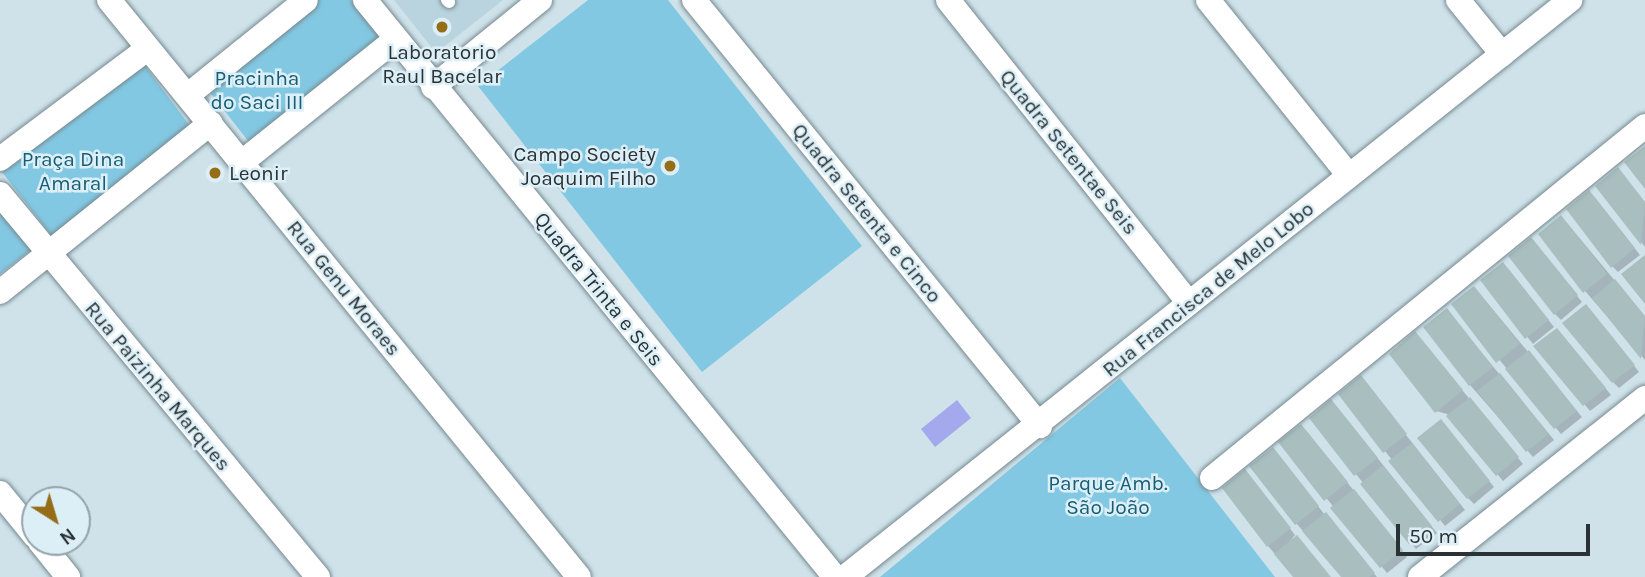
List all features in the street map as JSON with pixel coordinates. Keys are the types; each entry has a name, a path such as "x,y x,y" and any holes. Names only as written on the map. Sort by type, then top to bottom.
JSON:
{"street":[{"name":"Rua Genu Moraes","path":"108,0 579,577"},
{"path":"188,95 306,0"},
{"name":"Quadra Trinta e Seis","path":"365,0 433,87 835,577"},
{"path":"433,87 540,0"},
{"name":"Quadra Setenta e Cinco","path":"694,0 1040,426"},
{"name":"Quadra Setentae Seis","path":"947,0 1189,303"},
{"path":"1208,0 1348,174"},
{"path":"1458,0 1502,54"},
{"name":"Rua Francisca de Melo Lobo","path":"845,577 1040,426 1348,174 1570,0"},
{"path":"242,162 395,40"},
{"path":"0,159 147,49"},
{"path":"0,292 211,124"},
{"path":"1212,478 1645,125"},
{"name":"Rua Paizinha Marques","path":"0,194 318,577"},
{"path":"1420,577 1645,398"},
{"path":"0,494 21,520"},
{"path":"51,556 68,577"}],"shaded area":[{"name":"Laboratorio Raul Bacelar","path":"394,0 503,0 436,53"},
{"path":"957,400 971,418 935,447 921,429"}],"green space":[{"name":"Pracinha do Saci III","path":"314,0 351,0 381,38 249,142 205,86"},
{"name":"Campo Society Joaquim Filho","path":"588,0 668,0 862,246 702,372 478,86"},
{"name":"Praça Dina Amaral","path":"145,66 193,130 54,239 2,172"},
{"path":"0,209 31,250 0,274"},
{"name":"Parque Amb. São João","path":"1120,378 1275,577 880,577"}],"building":[{"path":"1645,146 1645,189 1624,162"},
{"path":"1618,167 1645,202 1641,245 1595,186"},
{"path":"1589,190 1635,248 1611,268 1566,209"},
{"path":"1561,215 1607,274 1583,293 1538,234"},
{"path":"1531,237 1578,295 1554,315 1508,256"},
{"path":"1645,255 1645,304 1621,274"},
{"path":"1503,262 1549,320 1525,339 1480,280"},
{"path":"1615,279 1645,316 1641,359 1592,298"},
{"path":"1474,286 1520,344 1496,363 1451,304"},
{"path":"1586,304 1635,365 1612,383 1562,323"},
{"path":"1447,308 1493,367 1469,386 1423,327"},
{"path":"1557,328 1606,388 1583,406 1533,346"},
{"path":"1415,331 1463,390 1435,413 1389,354"},
{"path":"1529,350 1577,411 1554,429 1505,369"},
{"path":"1500,373 1549,434 1526,452 1477,391"},
{"path":"1361,375 1407,434 1383,453 1338,394"},
{"path":"1470,397 1519,457 1496,476 1446,416"},
{"path":"1331,399 1378,458 1354,476 1309,418"},
{"path":"1441,419 1490,481 1467,499 1417,438"},
{"path":"1301,424 1348,482 1324,501 1278,442"},
{"path":"1412,443 1460,504 1438,522 1388,461"},
{"path":"1273,447 1319,506 1295,525 1249,466"},
{"path":"1383,465 1432,526 1409,544 1360,484"},
{"path":"1245,469 1291,528 1267,547 1222,488"},
{"path":"1354,489 1403,550 1380,568 1330,508"},
{"path":"1326,512 1375,573 1369,577 1341,577 1302,531"},
{"path":"1297,535 1331,577 1293,577 1274,554"}],"place":[{"name":"Laboratorio Raul Bacelar","path":"442,27"},
{"name":"Campo Society Joaquim Filho","path":"670,166"},
{"name":"Leonir","path":"215,173"}]}
